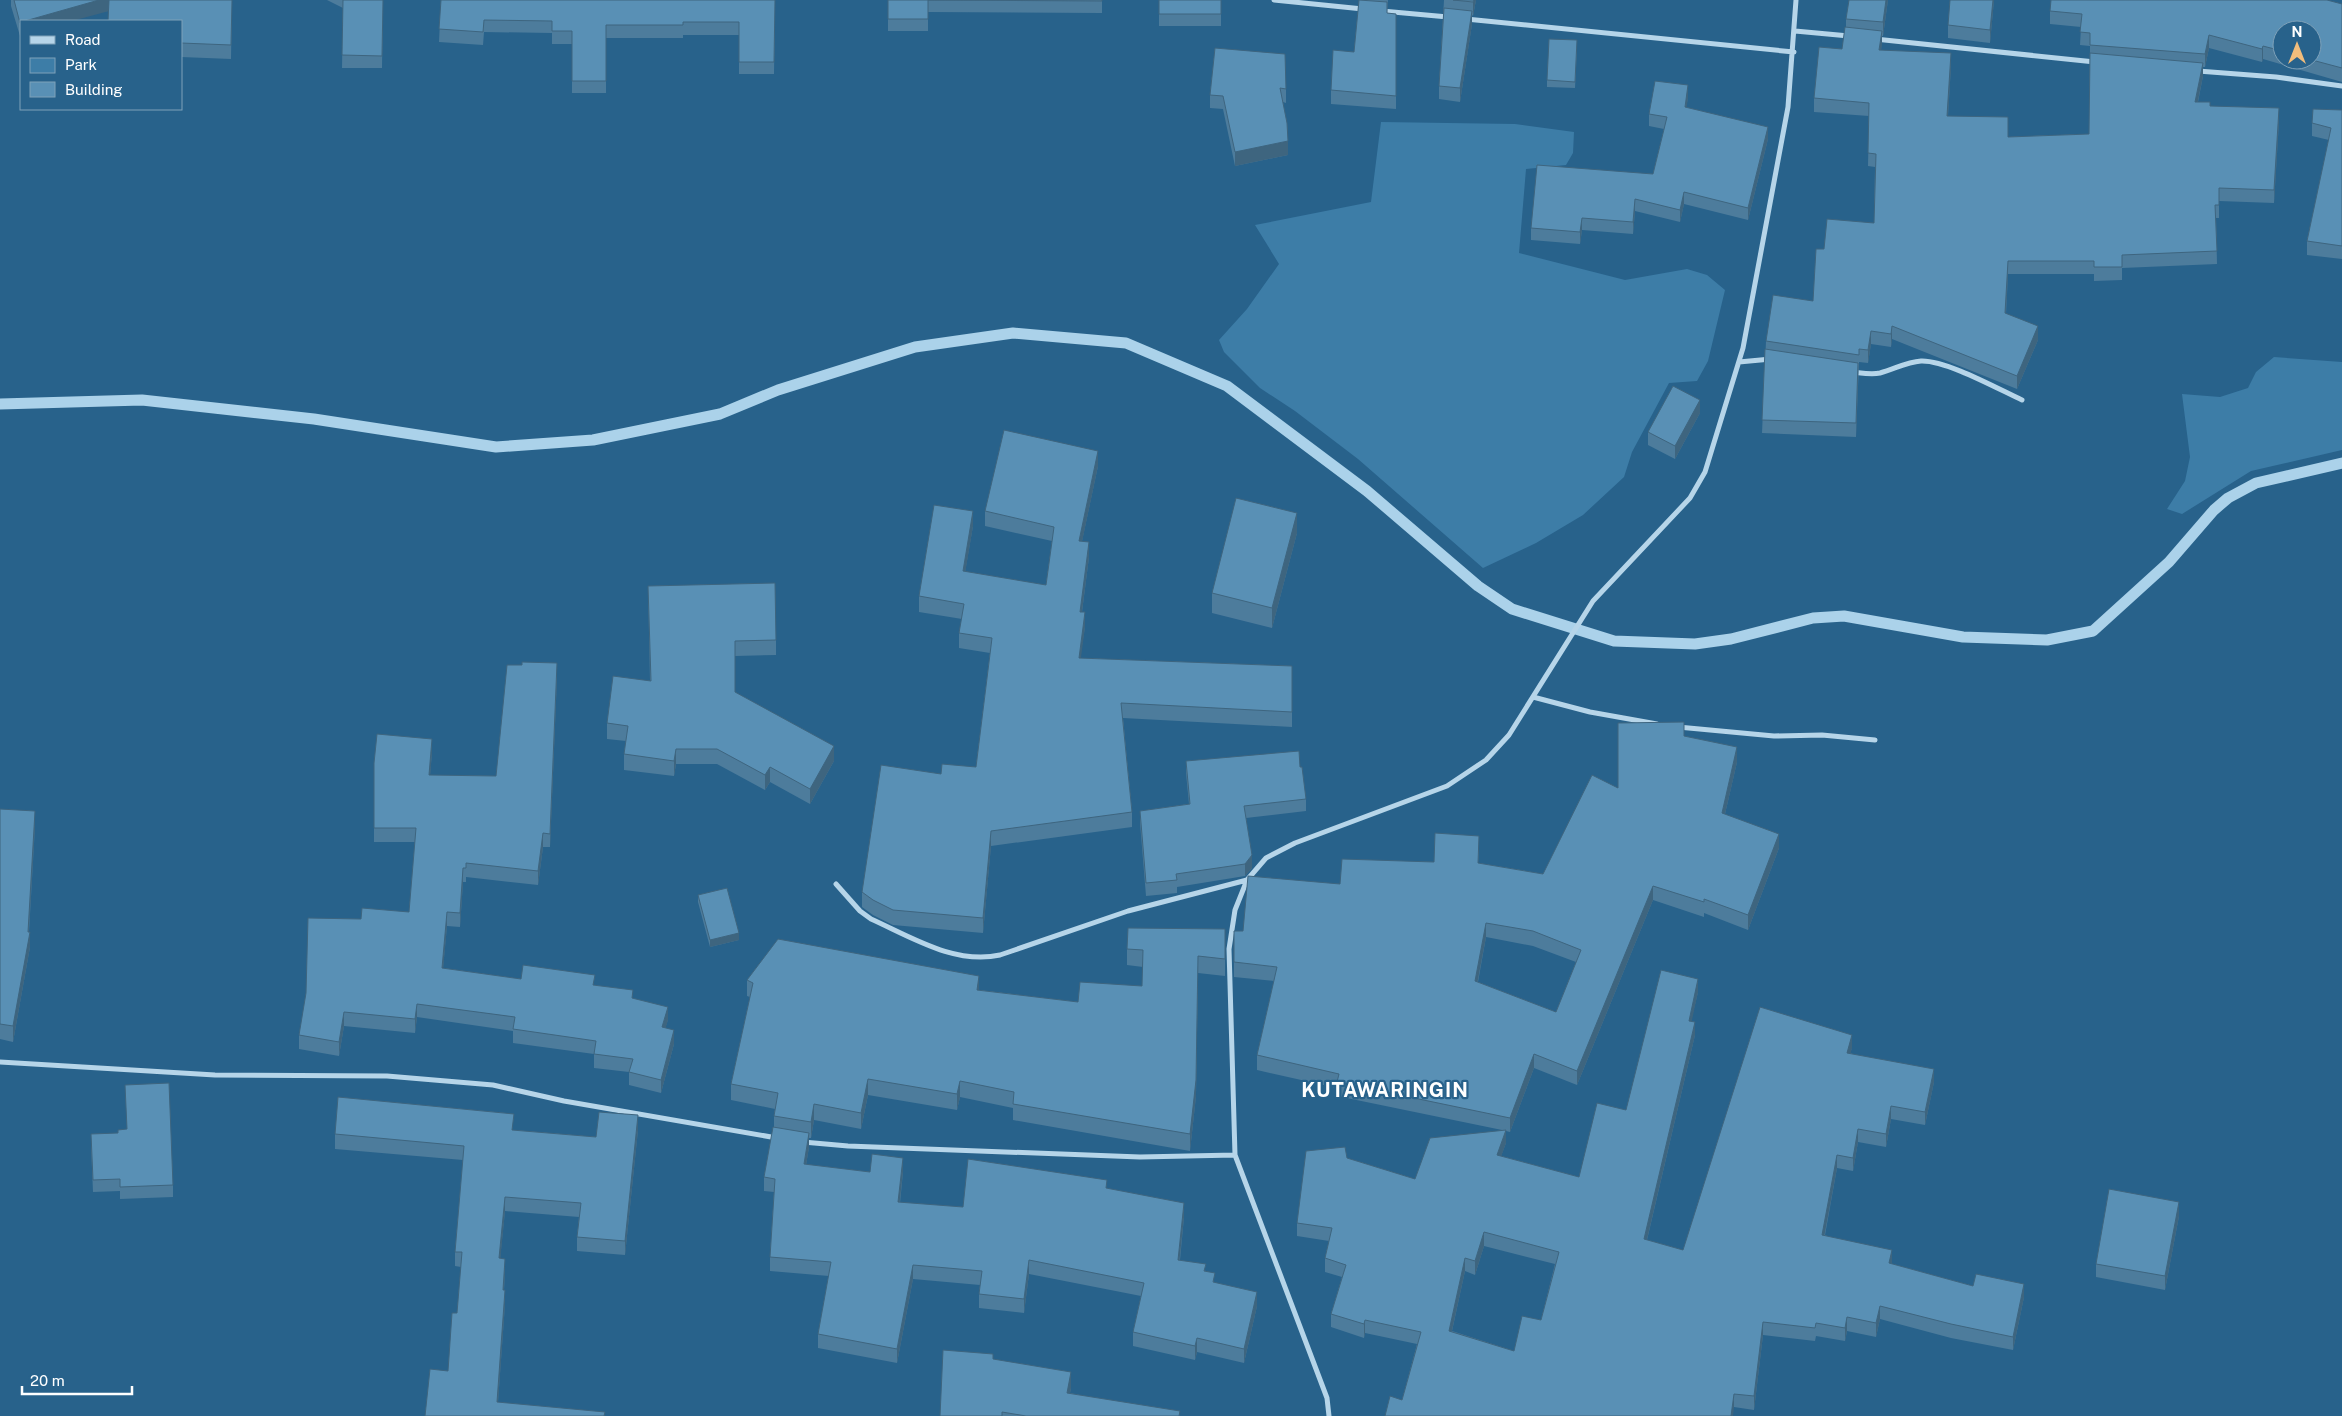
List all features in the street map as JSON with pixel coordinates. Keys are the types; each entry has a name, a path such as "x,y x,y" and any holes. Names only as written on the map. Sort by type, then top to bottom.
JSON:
{"street":[{"path":"1274,0 1451,18"},
{"path":"1328,1416 1327,1398 1235,1155 1228,949 1235,910 1247,880 1266,858 1295,843 1447,786 1492,754 1509,735 1593,601 1690,498 1705,472 1739,362 1788,107 1794,52 1796,0"},
{"path":"1460,19 1794,52"},
{"path":"1795,31 1854,37"},
{"path":"1864,38 2098,63"},
{"path":"2187,70 2276,77 2342,86"},
{"path":"1739,362 1769,358 1778,360"},
{"path":"1850,371 1868,374 1880,373 1906,363 1923,361 1938,363 2022,400"},
{"path":"1533,697 1590,712 1664,725"},
{"path":"1674,726 1774,736 1822,735 1875,740"},
{"path":"836,884 860,911 871,919 953,954 968,958 984,959 1128,911 1247,880"},
{"path":"0,1062 215,1075 387,1076 493,1085 564,1101 788,1140"},
{"path":"798,1141 848,1146 1140,1157 1235,1155"}],"green space":[{"path":"1381,122 1515,124 1574,132 1573,153 1566,165 1526,169 1519,253 1625,280 1687,269 1707,275 1725,290 1708,361 1697,381 1669,383 1632,452 1624,477 1583,515 1536,543 1483,568 1358,459 1295,411 1260,388 1224,352 1219,340 1247,309 1279,264 1255,225 1371,202"},
{"path":"2274,357 2342,362 2342,450 2251,471 2182,514 2167,509 2185,481 2190,457 2182,394 2220,397 2248,388 2256,372"}],"building":[{"path":"14,0 99,0 29,20 20,20 20,23"},
{"path":"109,0 232,0 231,45 182,43 182,20 108,20"},
{"path":"343,0 383,0 382,56 342,55"},
{"path":"441,0 775,0 774,62 739,62 739,22 683,22 683,25 606,25 606,81 572,81 572,31 552,31 552,21 484,20 483,32 439,29"},
{"path":"888,0 928,0 928,19 888,19"},
{"path":"928,0 1102,0 1102,1"},
{"path":"1159,0 1221,0 1221,14 1159,14"},
{"path":"1359,0 1387,2 1387,13 1396,14 1396,96 1331,90 1333,50 1354,52"},
{"path":"1453,0 1474,0 1473,2"},
{"path":"1849,0 1886,0 1883,22 1846,19"},
{"path":"1950,0 1993,0 1990,30 1948,25"},
{"path":"2051,0 2327,0 2342,4 2342,68 2322,63 2322,20 2272,20 2272,48 2263,46 2262,49 2209,35 2205,54 2090,45 2090,33 2080,32 2082,14 2050,11"},
{"path":"1444,8 1472,11 1460,88 1439,86"},
{"path":"1845,27 1882,31 1879,50 1951,53 1947,116 2008,117 2008,137 2089,134 2090,53 2203,63 2195,102 2210,102 2210,106 2279,108 2274,190 2219,188 2219,205 2215,205 2217,251 2122,255 2122,267 2094,267 2094,261 2008,261 2005,313 2038,326 2017,376 1892,326 1891,334 1871,331 1868,350 1859,349 1859,355 1766,341 1773,295 1813,301 1816,249 1824,249 1827,219 1874,223 1876,154 1868,153 1869,103 1814,98 1819,47 1842,49"},
{"path":"1549,39 1577,40 1575,82 1547,80"},
{"path":"1215,48 1285,54 1286,89 1280,88 1287,123 1288,141 1235,152 1223,96 1210,95"},
{"path":"1655,81 1688,85 1685,107 1768,127 1748,208 1684,192 1680,210 1635,199 1633,222 1582,218 1580,232 1531,228 1537,165 1653,174 1667,117 1649,114"},
{"path":"2313,109 2342,110 2342,246 2307,241 2331,128 2312,123"},
{"path":"1765,349 1858,363 1856,423 1762,420"},
{"path":"1673,386 1700,400 1675,446 1648,432"},
{"path":"1004,430 1098,451 1079,541 1089,542 1080,612 1085,612 1079,658 1292,666 1292,712 1121,703 1132,812 991,831 983,918 893,910 862,892 881,765 941,774 942,764 976,767 992,638 959,633 964,604 919,596 934,505 973,511 963,571 1046,585 1054,527 985,511"},
{"path":"1236,498 1297,513 1272,608 1212,593"},
{"path":"775,583 776,640 735,641 735,692 834,746 810,789 770,767 765,775 717,749 676,749 674,761 624,754 628,726 607,723 613,676 651,681 648,586"},
{"path":"522,662 557,663 550,834 543,833 538,871 466,863 466,868 463,868 460,913 447,912 442,968 521,979 523,965 595,975 593,985 633,990 632,998 668,1007 662,1027 674,1030 661,1080 629,1072 633,1059 594,1054 596,1041 513,1029 515,1017 417,1004 415,1019 344,1012 339,1042 299,1035 306,993 308,918 361,919 362,908 409,912 416,828 374,828 374,763 377,734 432,739 429,775 496,776 507,665 522,665"},
{"path":"1684,722 1684,736 1737,747 1722,813 1779,834 1748,915 1704,899 1704,902 1653,886 1577,1071 1534,1054 1510,1118 1337,1082 1339,1074 1257,1055 1277,967 1234,962 1234,931 1243,931 1248,876 1340,884 1342,859 1434,862 1435,833 1479,836 1478,863 1543,874 1592,775 1618,788 1618,723","holes":["1486,923 1533,931 1581,950 1556,1012 1475,981"]},
{"path":"1299,751 1306,799 1244,806 1252,855 1245,864 1176,874 1177,880 1146,883 1140,811 1190,804 1186,761"},
{"path":"0,809 35,811 28,932 30,932 13,1026 0,1024"},
{"path":"727,888 739,933 710,940 698,895"},
{"path":"1128,928 1225,929 1225,959 1198,956 1196,1080 1190,1134 1013,1104 1014,1092 960,1081 957,1094 868,1079 861,1113 814,1104 811,1122 774,1116 778,1093 731,1084 753,983 747,980 778,939 979,976 977,990 1078,1002 1080,982 1142,986 1143,950 1127,949"},
{"path":"1661,970 1698,979 1689,1021 1695,1022 1644,1239 1683,1250 1760,1007 1852,1035 1847,1053 1934,1069 1925,1112 1891,1106 1886,1134 1858,1129 1853,1158 1837,1155 1822,1235 1892,1250 1889,1263 1973,1286 1976,1274 2024,1284 2013,1337 1880,1306 1876,1323 1847,1317 1845,1328 1816,1323 1815,1328 1763,1322 1754,1396 1734,1394 1731,1416 1385,1416 1390,1396 1402,1400 1421,1332 1365,1320 1364,1324 1331,1314 1346,1265 1325,1258 1332,1228 1297,1223 1306,1151 1345,1147 1347,1158 1415,1179 1430,1138 1506,1130 1497,1155 1579,1177 1597,1103 1626,1110","holes":["1484,1232 1559,1252 1541,1320 1522,1316 1514,1351 1449,1331 1465,1258 1475,1261"]},
{"path":"169,1083 173,1185 120,1187 120,1179 93,1180 91,1134 118,1133 118,1130 127,1129 125,1085"},
{"path":"338,1097 514,1114 512,1130 596,1137 599,1112 638,1115 625,1241 577,1237 581,1203 505,1197 499,1258 505,1259 503,1290 505,1290 497,1402 605,1412 604,1416 425,1416 430,1369 448,1371 452,1313 457,1313 462,1252 455,1252 464,1146 335,1134"},
{"path":"773,1127 809,1133 804,1164 870,1172 872,1154 903,1158 898,1202 963,1207 968,1159 1107,1180 1106,1188 1184,1203 1178,1260 1206,1264 1204,1271 1215,1273 1213,1282 1257,1292 1244,1349 1197,1338 1195,1346 1133,1332 1144,1283 1029,1260 1024,1299 979,1294 982,1271 913,1265 897,1349 818,1334 831,1262 770,1257 775,1179 764,1177"},
{"path":"2109,1189 2179,1202 2165,1276 2096,1264"},
{"path":"943,1350 993,1354 993,1359 1071,1372 1067,1393 1180,1411 1179,1416 1026,1416 1002,1412 1002,1416 940,1416"}],"waterway":[{"path":"0,404 142,400 314,419 496,447 593,440 720,414 778,390 915,347 1013,333 1126,343 1227,386 1367,491 1478,586 1512,609 1614,641 1695,644 1731,639 1813,618 1844,616 1963,637 2047,640 2093,631 2169,562 2214,510 2228,498 2256,483 2342,463"}],"district":[{"name":"KUTAWARINGIN","path":"1385,1090"}]}
